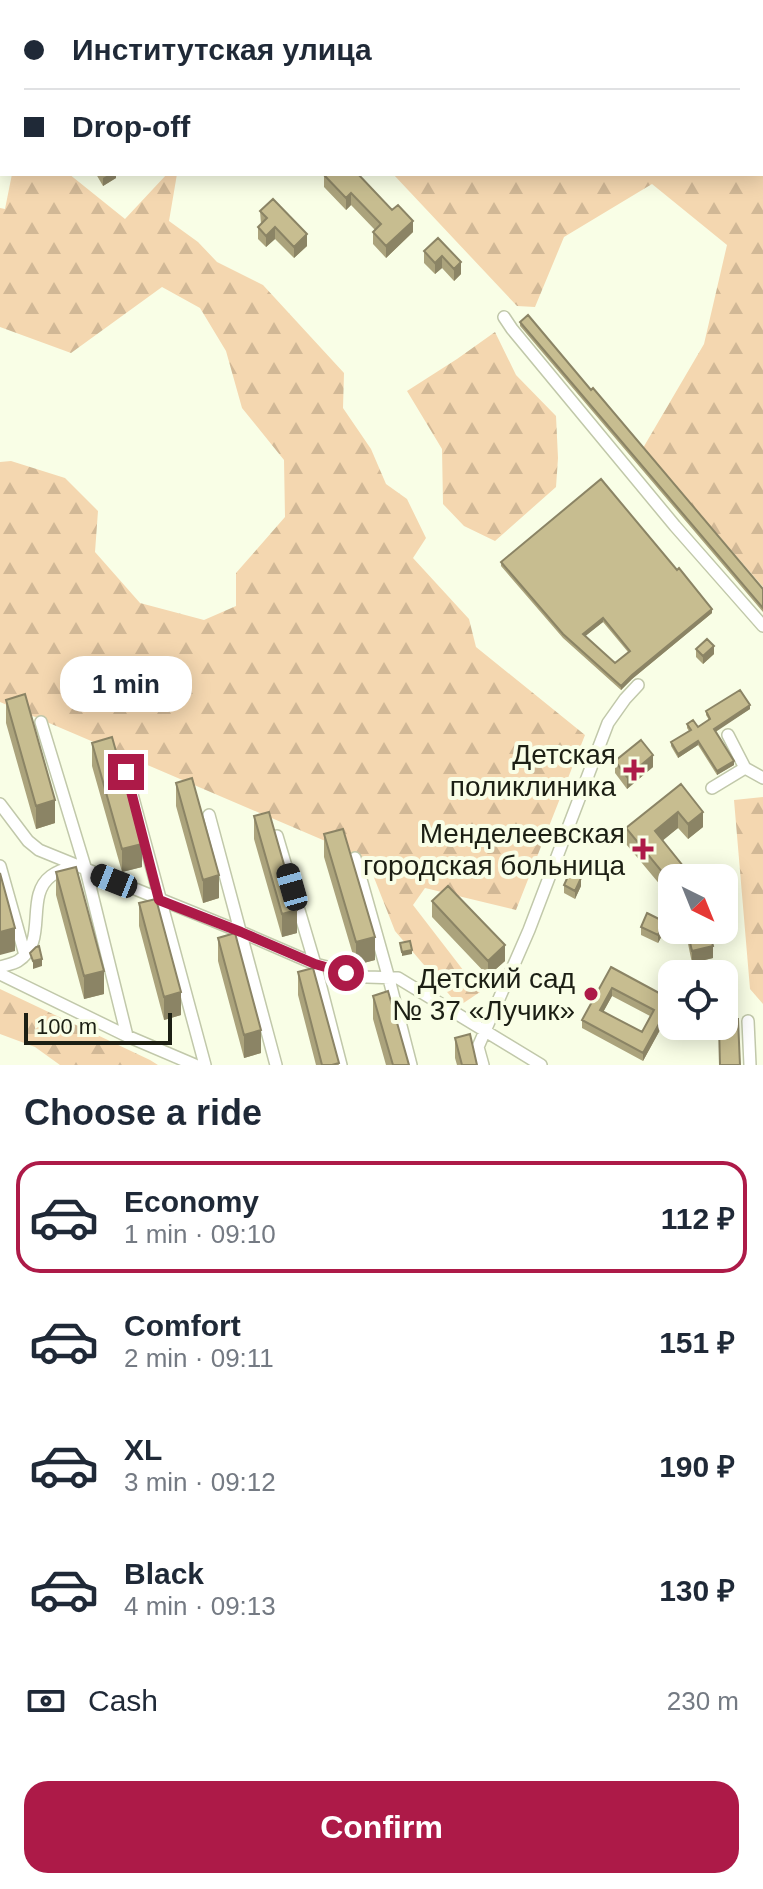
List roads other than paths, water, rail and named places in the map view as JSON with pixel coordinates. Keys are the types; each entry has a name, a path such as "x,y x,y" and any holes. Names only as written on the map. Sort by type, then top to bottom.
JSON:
{"street":[{"path":"504,317 666,515 763,626"},
{"path":"483,1065 478,1047 529,930 608,723 638,685"},
{"path":"41,722 84,869 127,1036"},
{"path":"728,735 745,768 763,778"},
{"path":"712,788 745,768"},
{"path":"126,772 205,1065"},
{"path":"0,804 33,846 315,964 346,973 398,978 541,1065"},
{"path":"209,815 276,1065"},
{"path":"277,836 341,1065"},
{"path":"355,858 411,1065"},
{"path":"0,866 25,955"},
{"path":"0,967 18,961 30,948 43,884 50,876 84,869"},
{"path":"0,974 127,1036 195,1065"},
{"path":"748,1021 750,1065"}],"place":[{"name":"Детская поликлиника","path":"634,770"},
{"name":"Менделеевская городская больница","path":"643,849"},
{"name":"Детский сад № 37 «Лучик»","path":"591,994"}]}
